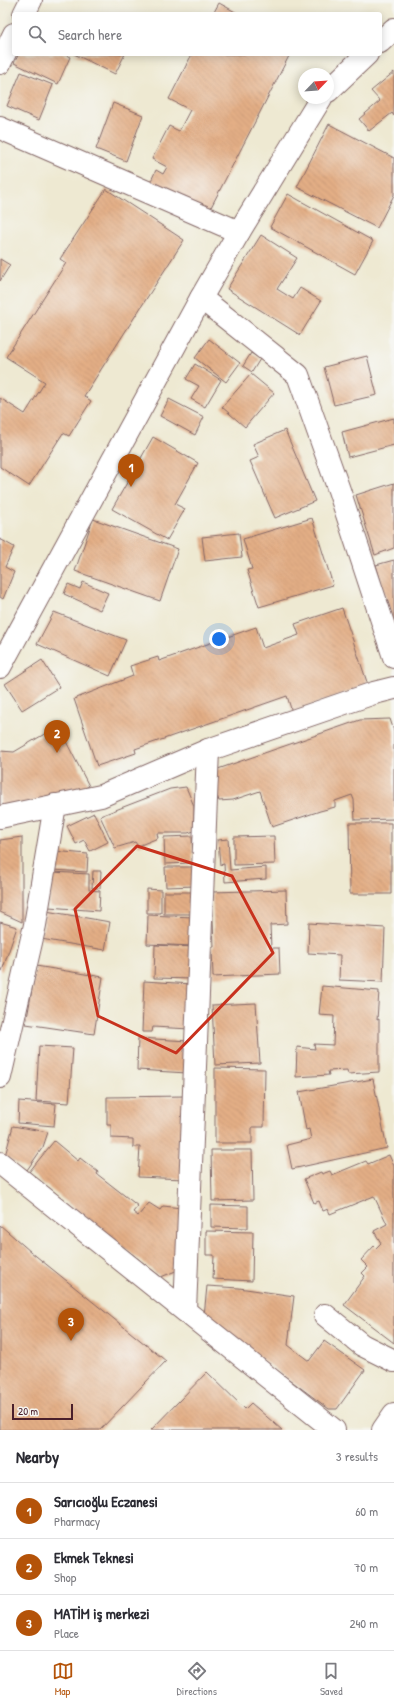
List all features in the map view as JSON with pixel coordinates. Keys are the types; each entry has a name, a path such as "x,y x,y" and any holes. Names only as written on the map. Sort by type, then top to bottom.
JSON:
{"street":[{"path":"25,12 31,0"},
{"path":"382,40 394,29"},
{"path":"0,63 12,38"},
{"path":"334,85 365,56"},
{"path":"0,667 201,298 239,232 317,104"},
{"path":"0,128 239,232"},
{"path":"201,298 298,375 339,490 394,657"},
{"path":"0,817 101,796 208,750 374,693 394,688"},
{"path":"185,1310 208,750"},
{"path":"0,1077 36,925 55,805"},
{"path":"0,1163 334,1430"},
{"path":"325,1315 362,1345 394,1361"},
{"path":"382,1430 394,1414"}],"highlighted area":[{"path":"137,846 232,876 273,953 176,1053 98,1016 75,909"}],"building":[{"path":"219,3 235,12 214,12"},
{"path":"18,56 70,57 58,84 14,63"},
{"path":"78,56 124,56 115,74"},
{"path":"191,56 289,56 208,213 150,183 156,170 163,174 167,167 152,159 169,126 179,131 190,110 169,99"},
{"path":"21,72 53,85 39,120 7,106"},
{"path":"394,72 394,116 392,113 369,131 359,119 380,101 371,91"},
{"path":"113,103 143,115 126,161 96,149"},
{"path":"329,124 394,158 394,195 377,228 297,187"},
{"path":"106,189 184,240 84,396 91,401 69,436 63,433 29,486 0,467 0,398 25,414 45,382 6,357 66,263 60,259"},
{"path":"288,194 373,241 355,274 270,227"},
{"path":"261,235 297,258 277,289 293,299 300,288 321,301 300,335 227,289"},
{"path":"0,259 10,265 0,281"},
{"path":"209,339 240,363 226,382 195,358"},
{"path":"251,353 260,359 252,372 243,366"},
{"path":"367,356 377,395 334,405 324,367"},
{"path":"195,364 221,380 205,407 191,399 199,386 186,379"},
{"path":"251,374 274,393 245,427 222,407"},
{"path":"169,399 204,417 195,435 160,416"},
{"path":"394,418 394,445 348,457 342,432"},
{"path":"285,430 315,501 275,518 250,461 259,457 253,444"},
{"path":"153,437 198,463 175,504 185,509 167,540 112,509"},
{"path":"394,483 394,548 375,555 356,495"},
{"path":"312,518 333,585 259,607 247,570 252,569 243,539"},
{"path":"93,519 178,549 160,601 75,571"},
{"path":"239,533 242,557 205,561 202,537"},
{"path":"0,539 14,547 5,567 14,572 3,599 0,597"},
{"path":"394,560 394,626 376,565"},
{"path":"83,582 108,593 100,610 64,594 68,584 80,589"},
{"path":"342,608 368,685 292,712 287,696 135,749 136,753 97,766 74,699 133,676 130,666 158,657 159,661 256,627 263,648 299,635 295,624"},
{"path":"54,612 126,640 110,676 37,644"},
{"path":"42,660 59,687 22,710 5,684"},
{"path":"390,719 394,731 394,819 355,820 354,800 352,795 335,801 335,807 272,827 260,791 233,800 219,801 216,792 215,770 360,720"},
{"path":"58,726 89,786 73,794 0,808 0,751 14,752"},
{"path":"186,787 194,806 194,831 188,833 157,833 158,838 138,846 135,842 115,848 100,816 170,789"},
{"path":"94,813 108,842 90,851 84,840 76,844 67,826"},
{"path":"349,823 391,823 391,894 350,894"},
{"path":"192,836 193,863 165,864 164,837"},
{"path":"274,836 275,864 234,865 234,837"},
{"path":"22,837 22,922 0,912 0,840"},
{"path":"228,839 230,870 266,867 266,879 225,882 224,864 220,865 218,840"},
{"path":"53,851 88,854 87,872 52,870"},
{"path":"165,867 196,867 196,886 166,887"},
{"path":"93,871 101,871 100,888 92,888"},
{"path":"52,872 89,874 89,890 100,891 99,911 49,907"},
{"path":"147,889 161,890 161,913 147,913"},
{"path":"286,890 287,924 270,925 271,948 279,948 280,974 213,977 212,947 214,947 212,892"},
{"path":"164,892 193,892 193,914 164,914"},
{"path":"46,911 110,922 105,950 41,939"},
{"path":"148,915 193,917 192,946 147,944"},
{"path":"0,922 17,927 2,971 0,971"},
{"path":"309,923 385,928 383,982 339,980 340,955 308,953"},
{"path":"155,945 195,947 194,979 154,978"},
{"path":"36,966 103,977 94,1034 26,1024"},
{"path":"144,981 192,984 190,1029 153,1027 152,1032 142,1032"},
{"path":"322,986 379,991 377,1020 379,1019 379,1072 348,1074 347,1070 328,1071 329,1075 296,1077 297,1047 315,1049 314,1044 333,1045 334,1016 319,1015"},
{"path":"256,1003 260,1063 215,1065 212,1005"},
{"path":"138,1038 188,1041 187,1073 137,1070"},
{"path":"39,1046 73,1048 69,1103 36,1101"},
{"path":"215,1068 265,1069 264,1127 252,1127 252,1143 215,1143"},
{"path":"373,1079 387,1148 292,1169 287,1145 311,1139 309,1129 306,1130 299,1092"},
{"path":"187,1096 184,1179 138,1177 140,1147 133,1147 133,1139 111,1138 111,1125 107,1125 107,1097"},
{"path":"19,1101 56,1104 54,1126 18,1123"},
{"path":"13,1126 48,1132 43,1147 27,1170 5,1156"},
{"path":"54,1141 78,1161 80,1158 98,1172 97,1174 138,1206 133,1212 138,1216 149,1203 160,1210 163,1206 182,1208 178,1270 161,1277 29,1172"},
{"path":"211,1150 252,1150 253,1200 212,1201"},
{"path":"389,1155 394,1166 394,1343 344,1305 365,1276 362,1273 368,1267 361,1260 374,1246 376,1248 381,1243 374,1231 387,1224 374,1196 330,1214 328,1209 323,1211 319,1201 314,1203 304,1179 321,1172 322,1174 330,1171 332,1175 366,1161 368,1164"},
{"path":"211,1205 248,1206 248,1228 211,1227"},
{"path":"0,1225 31,1252 166,1361 100,1430 0,1430"},
{"path":"206,1231 253,1232 252,1281 213,1279 214,1255 206,1255"},
{"path":"207,1286 239,1288 294,1296 288,1345 309,1361 324,1341 365,1370 337,1409 329,1409 204,1316"},
{"path":"207,1372 245,1409 251,1403 282,1430 151,1430"}],"place":[{"name":"Sarıcıoğlu Eczanesi","path":"131,487"},
{"name":"Ekmek Teknesi","path":"57,753"},
{"name":"MATİM iş merkezi","path":"71,1341"}]}
